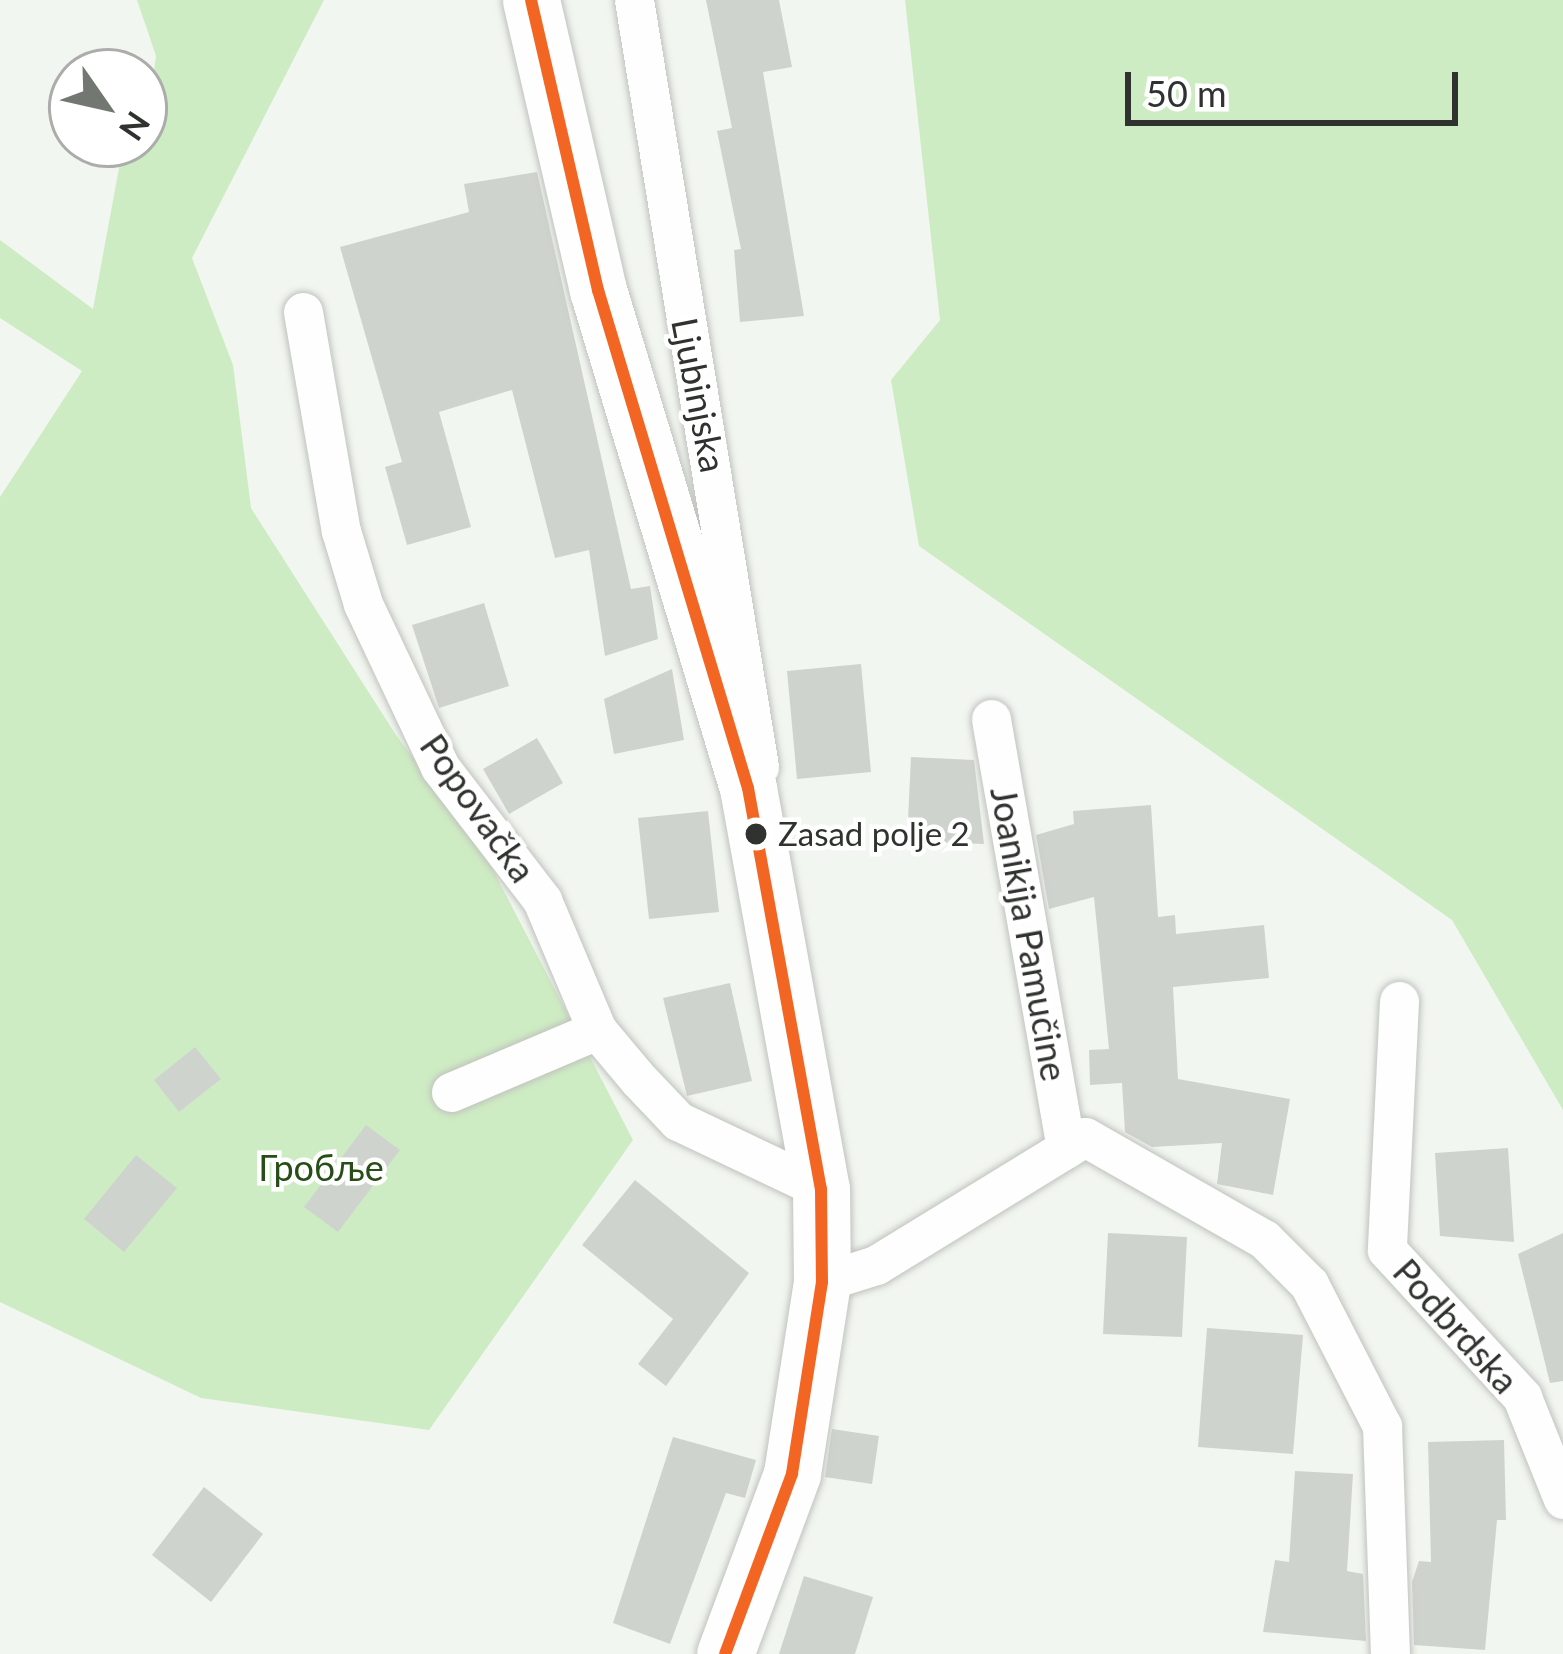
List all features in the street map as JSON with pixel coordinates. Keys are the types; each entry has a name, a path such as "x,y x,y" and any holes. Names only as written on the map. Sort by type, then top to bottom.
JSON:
{"street":[{"path":"532,0 598,290 748,788 820,1189 822,1282 792,1474 725,1654"},
{"name":"Ljubinjska","path":"634,0 756,710 759,766 748,788"},
{"name":"Popovačka","path":"303,312 340,531 363,604 440,767 542,900 596,1030 678,1121 820,1189"},
{"name":"Joanikija Pamučine","path":"992,719 1066,1148"},
{"name":"Podbrdska","path":"1399,1001 1387,1250 1522,1396 1563,1499"},
{"path":"451,1092 596,1030"},
{"path":"822,1282 876,1265 1085,1137 1125,1155 1264,1240 1309,1284 1382,1426 1390,1654"}],"green space":[{"name":"Гробље","path":"137,0 324,0 192,258 233,365 251,508 396,735 482,849 633,1140 429,1430 201,1398 0,1302 0,497 82,371 0,318 0,240 93,309 119,168 168,168 168,48 153,48"},
{"path":"905,0 1563,0 1563,1110 1452,920 919,546 891,380 940,320"}],"building":[{"path":"706,0 779,0 792,67 763,72 804,316 740,322 734,250 741,249 717,131 732,128"},
{"path":"537,172 631,589 650,586 658,639 605,656 589,550 555,558 512,390 439,412 471,527 407,545 385,467 402,462 340,247 469,212 464,184"},
{"path":"484,603 509,686 439,708 412,625"},
{"path":"861,664 871,772 797,779 787,671"},
{"path":"672,669 684,740 614,754 604,699"},
{"path":"537,738 563,783 509,814 483,769"},
{"path":"911,757 974,760 984,844 907,841"},
{"path":"1151,805 1158,917 1175,915 1176,934 1264,925 1269,978 1173,987 1178,1079 1290,1099 1273,1195 1217,1184 1222,1143 1152,1147 1125,1132 1122,1083 1090,1085 1089,1050 1109,1049 1094,897 1049,909 1036,835 1074,824 1073,811"},
{"path":"708,811 719,912 649,919 638,818"},
{"path":"730,983 752,1081 687,1096 663,998"},
{"path":"195,1047 221,1079 179,1112 154,1080"},
{"path":"366,1125 400,1150 338,1232 304,1207"},
{"path":"1508,1148 1514,1242 1440,1236 1435,1153"},
{"path":"136,1155 177,1188 124,1252 84,1219"},
{"path":"635,1180 749,1273 666,1386 638,1364 673,1319 582,1245"},
{"path":"1108,1233 1187,1237 1182,1337 1103,1334"},
{"path":"1563,1233 1563,1381 1550,1383 1518,1254"},
{"path":"1207,1328 1303,1335 1293,1454 1198,1447"},
{"path":"832,1429 879,1436 872,1484 825,1477"},
{"path":"673,1437 756,1460 745,1498 726,1493 670,1644 613,1623"},
{"path":"1504,1440 1506,1520 1497,1520 1485,1650 1414,1645 1412,1582 1419,1561 1431,1562 1428,1442"},
{"path":"1295,1471 1353,1474 1347,1571 1363,1574 1366,1641 1263,1632 1275,1560 1289,1562"},
{"path":"204,1487 263,1534 211,1602 152,1555"},
{"path":"804,1576 873,1597 855,1654 779,1654"}],"transit line":[{"path":"531,0 598,290 748,788 821,1189 822,1282 792,1474 725,1654"}],"place":[{"name":"Zasad polje 2","path":"756,834"}]}
